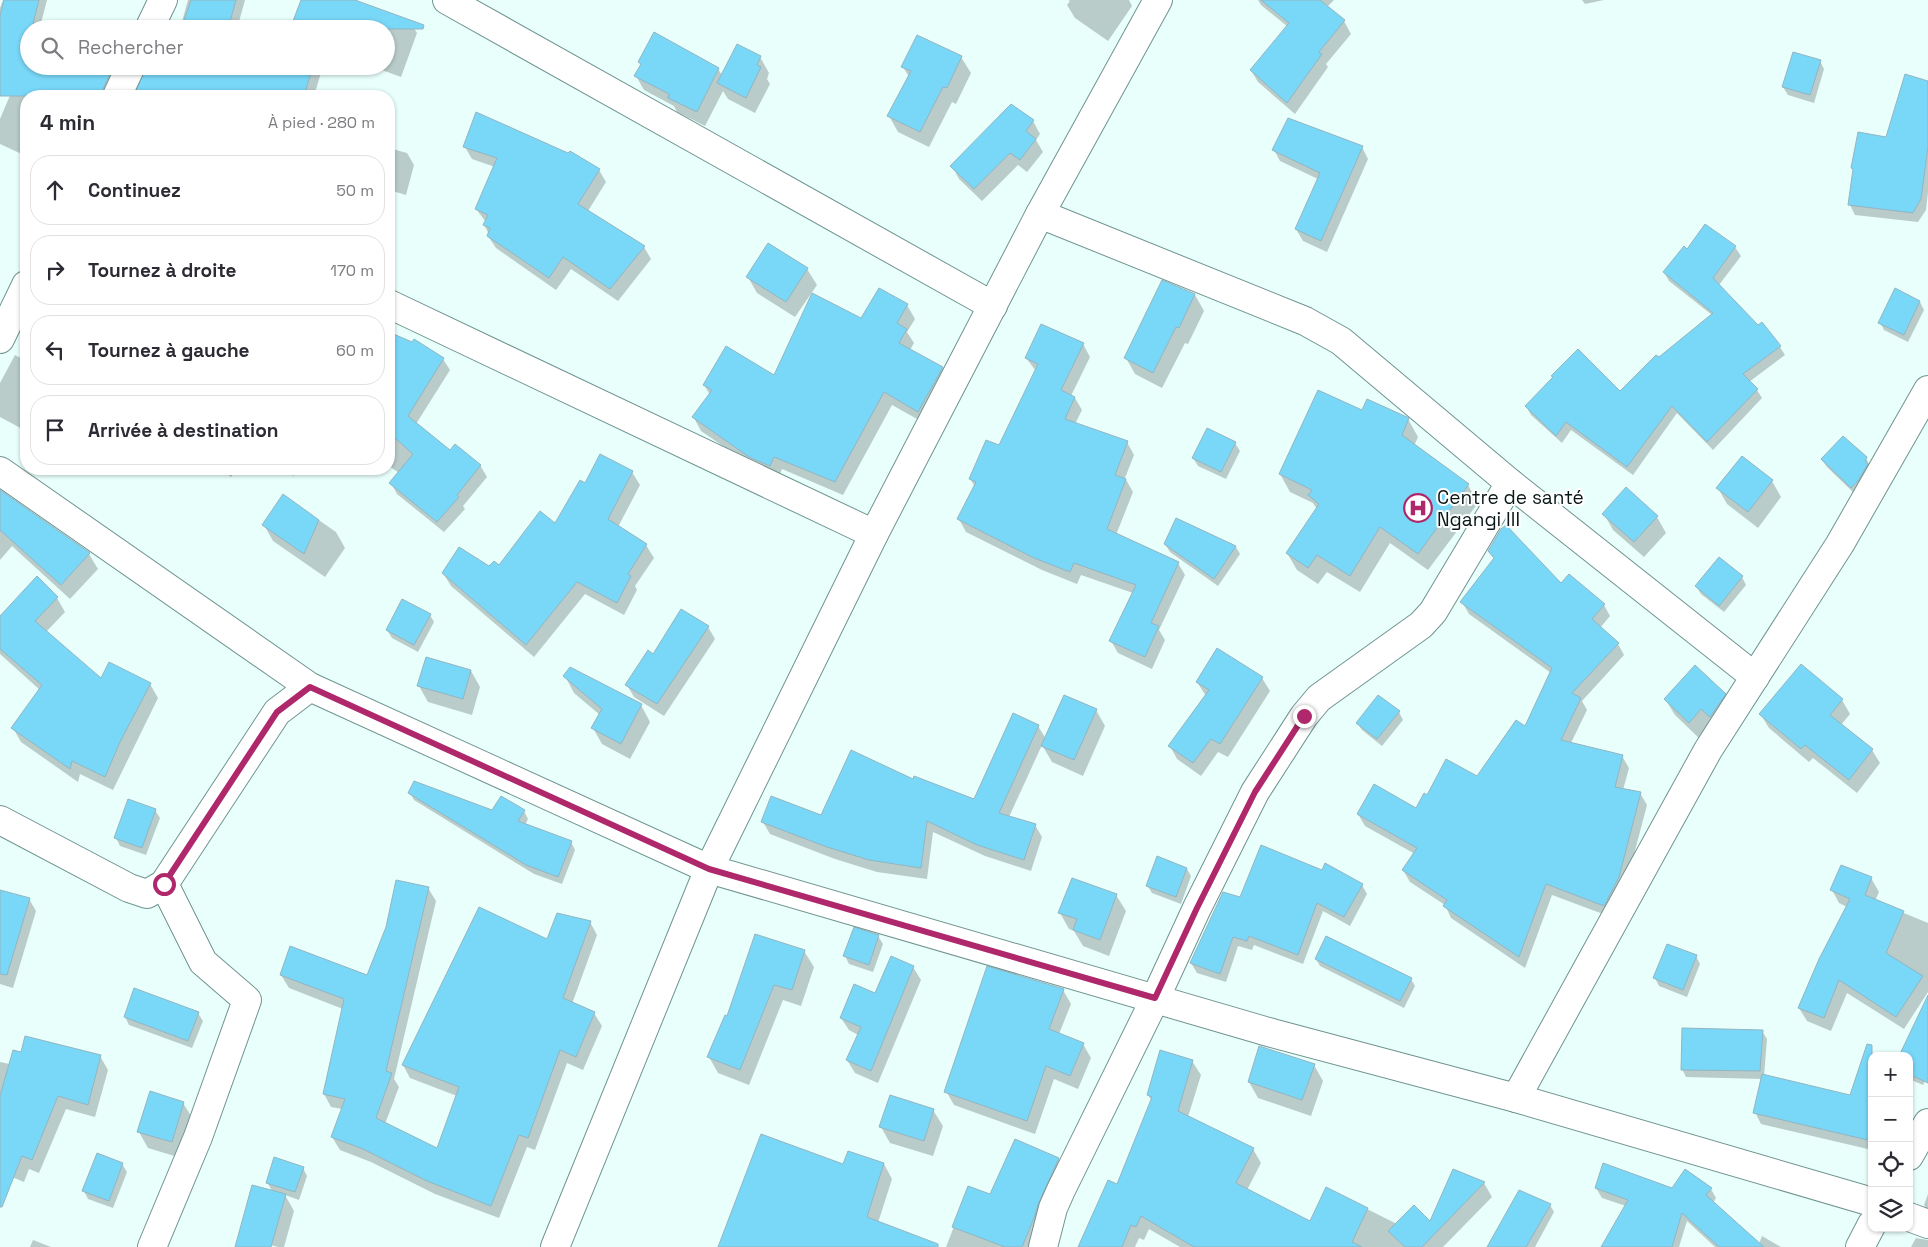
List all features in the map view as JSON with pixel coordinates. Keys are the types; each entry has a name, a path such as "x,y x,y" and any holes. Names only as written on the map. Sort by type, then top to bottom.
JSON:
{"street":[{"path":"153,20 163,0"},
{"path":"447,0 993,306"},
{"path":"555,1247 709,869 874,534 1040,214 1158,0"},
{"path":"120,90 127,75"},
{"path":"1040,214 1305,321 1341,341 1510,483 1755,676"},
{"path":"0,339 20,297"},
{"path":"395,307 874,534"},
{"path":"1516,1098 1708,750 1920,422 1928,390"},
{"path":"0,471 310,687 709,869 1272,1033 1516,1098 1868,1201"},
{"path":"1043,1247 1053,1208 1061,1190 1255,792 1304,716 1319,698 1421,625 1433,612 1510,483"},
{"path":"0,820 129,888 147,894 164,884 277,712 310,687"},
{"path":"152,1247 198,1137 247,1000 203,962 164,884"},
{"path":"1913,1149 1928,1123"},
{"path":"1913,1218 1928,1224"},
{"path":"1860,1247 1868,1232"}],"building":[{"path":"4,0 39,0 34,20 20,20 20,75 110,75 103,90 20,90 20,96 0,96 0,16"},
{"path":"191,0 236,0 230,20 184,20"},
{"path":"301,0 355,0 424,25 423,29 395,29 395,20 293,20"},
{"path":"1261,0 1320,0 1345,20 1319,52 1322,54 1287,103 1250,70 1289,23"},
{"path":"654,32 719,68 697,112 668,98 669,94 634,76 641,64 638,62"},
{"path":"917,35 962,56 947,88 943,87 920,132 887,116 911,71 901,67"},
{"path":"737,44 761,56 757,65 761,67 746,98 717,83"},
{"path":"1793,52 1821,60 1810,95 1782,87"},
{"path":"1905,74 1928,81 1928,147 1921,199 1913,213 1848,205 1853,169 1851,168 1858,132 1886,137"},
{"path":"142,75 310,75 306,90 136,90"},
{"path":"1011,104 1034,120 1026,131 1036,139 1020,160 1010,153 974,189 950,166"},
{"path":"476,112 568,153 570,151 600,169 578,204 645,246 610,289 563,257 549,278 487,236 490,228 483,225 488,215 475,209 497,158 463,147"},
{"path":"1288,118 1363,146 1321,241 1295,229 1320,173 1272,150"},
{"path":"1705,224 1736,246 1713,278 1758,325 1762,322 1781,346 1743,374 1758,389 1707,442 1672,406 1627,467 1566,422 1556,436 1525,406 1578,349 1620,391 1656,355 1659,357 1713,313 1663,272 1684,246 1687,249"},
{"path":"768,243 808,268 786,302 746,277"},
{"path":"1162,280 1195,294 1179,328 1176,327 1153,373 1124,358"},
{"path":"879,288 908,304 897,323 907,329 899,343 943,367 918,412 884,392 835,482 774,457 770,466 749,457 692,417 712,390 703,385 726,346 774,375 812,293 861,318"},
{"path":"1895,288 1920,301 1904,335 1878,323"},
{"path":"1041,324 1084,343 1061,390 1075,397 1065,419 1128,441 1115,475 1126,479 1107,529 1179,562 1151,623 1159,626 1145,657 1109,641 1136,585 1074,563 1070,572 1034,558 957,519 976,482 969,479 986,440 999,445 1038,364 1025,358"},
{"path":"395,335 412,342 414,339 444,358 408,416 450,450 455,444 481,465 457,495 459,497 437,522 389,483 413,454 395,438"},
{"path":"1318,390 1362,410 1367,399 1409,418 1402,435 1469,484 1418,554 1380,527 1350,576 1317,555 1308,568 1286,553 1319,504 1308,495 1312,490 1279,474"},
{"path":"1207,428 1236,442 1221,472 1192,458"},
{"path":"1843,436 1867,457 1865,461 1868,464 1858,481 1851,488 1821,459"},
{"path":"600,454 633,471 608,519 647,544 628,574 631,576 617,603 577,582 526,645 442,573 459,547 489,566 494,561 499,565 540,511 555,523 580,480 585,483"},
{"path":"1742,456 1773,480 1748,512 1716,488"},
{"path":"1626,487 1658,516 1634,542 1602,514"},
{"path":"0,490 90,553 61,585 0,530"},
{"path":"283,494 319,520 304,554 262,525"},
{"path":"1176,518 1236,546 1214,579 1164,544"},
{"path":"1506,525 1561,583 1569,574 1605,604 1592,619 1619,643 1572,693 1581,698 1561,740 1623,755 1615,787 1641,792 1619,877 1604,906 1546,884 1519,957 1443,906 1447,900 1402,870 1417,848 1357,814 1374,784 1416,808 1424,793 1427,795 1446,759 1477,776 1516,720 1525,726 1552,668 1460,602 1494,558 1488,551 1501,529"},
{"path":"1719,557 1743,576 1719,606 1695,586"},
{"path":"37,576 58,597 35,621 101,678 109,662 151,683 120,742 105,777 72,761 70,769 11,728 42,685 0,649 0,616"},
{"path":"402,599 431,614 414,645 386,630"},
{"path":"681,609 709,626 657,704 625,685 648,650 653,654"},
{"path":"1217,648 1263,677 1220,744 1211,739 1193,763 1168,746 1209,690 1196,682"},
{"path":"426,657 471,670 463,699 417,686"},
{"path":"1801,664 1843,699 1830,715 1873,749 1849,780 1805,745 1801,749 1759,714"},
{"path":"1695,665 1726,694 1710,717 1701,709 1689,723 1664,699"},
{"path":"570,667 642,704 621,744 591,728 602,709 563,676"},
{"path":"1064,695 1097,709 1074,760 1041,746"},
{"path":"1378,695 1400,711 1377,739 1356,723"},
{"path":"1013,713 1039,725 999,813 1036,824 1024,860 977,845 927,821 921,868 869,860 827,847 761,822 771,796 821,815 851,750 913,779 914,776 974,799"},
{"path":"414,781 492,810 501,796 525,810 518,821 572,841 558,877 526,865 408,793"},
{"path":"128,799 156,809 142,848 114,838"},
{"path":"1261,845 1322,870 1325,863 1363,884 1344,917 1317,903 1298,955 1249,936 1247,941 1233,937 1220,974 1190,963 1223,892 1240,897"},
{"path":"1157,856 1187,868 1176,897 1146,886"},
{"path":"1841,865 1872,877 1865,895 1904,911 1886,953 1923,976 1896,1017 1839,980 1824,1018 1798,1008 1819,959 1850,899 1830,890"},
{"path":"1072,878 1117,894 1100,940 1073,930 1077,919 1058,913"},
{"path":"396,880 429,887 386,1071 392,1073 376,1118 437,1148 459,1087 402,1065 479,907 547,939 557,913 591,921 563,998 595,1012 576,1057 560,1050 528,1138 519,1135 491,1206 427,1181 363,1149 331,1137 345,1099 323,1094 344,999 280,975 290,946 367,975 386,927"},
{"path":"0,890 30,898 7,975 0,974"},
{"path":"854,927 879,935 869,965 843,956"},
{"path":"755,934 805,950 792,990 774,985 740,1070 707,1057 725,1015 727,1016"},
{"path":"1326,936 1412,978 1400,1001 1315,959"},
{"path":"1667,944 1697,955 1683,990 1653,978"},
{"path":"891,956 914,966 871,1071 846,1060 861,1027 840,1018 854,984 875,993"},
{"path":"987,966 1064,989 1049,1029 1084,1043 1070,1076 1046,1066 1027,1121 944,1092"},
{"path":"134,988 199,1012 188,1041 124,1017"},
{"path":"1928,995 1928,1083 1913,1076 1913,1052 1901,1052"},
{"path":"1682,1028 1763,1030 1760,1071 1681,1070"},
{"path":"25,1036 101,1055 88,1105 58,1096 32,1160 22,1156 2,1207 0,1207 0,1096 13,1050 21,1052"},
{"path":"1867,1044 1872,1045 1872,1052 1868,1052 1868,1140 1753,1113 1762,1074 1850,1095"},
{"path":"1259,1046 1315,1064 1302,1100 1248,1082"},
{"path":"1160,1050 1193,1060 1178,1111 1254,1148 1236,1183 1310,1221 1326,1187 1368,1208 1352,1242 1362,1247 1194,1247 1141,1216 1136,1227 1131,1225 1122,1247 1078,1247 1108,1180 1117,1184 1152,1097 1147,1095"},
{"path":"150,1091 184,1102 172,1142 137,1132"},
{"path":"890,1095 934,1109 924,1141 879,1127"},
{"path":"761,1134 843,1164 848,1151 884,1163 867,1217 938,1244 938,1247 718,1247"},
{"path":"1015,1139 1059,1158 1039,1202 1022,1247 1005,1247 952,1227 968,1186 990,1194"},
{"path":"97,1153 123,1163 109,1201 82,1191"},
{"path":"274,1157 304,1167 295,1192 266,1183"},
{"path":"1603,1163 1672,1188 1685,1169 1712,1188 1706,1195 1764,1247 1719,1247 1682,1213 1672,1247 1601,1247 1628,1200 1595,1188"},
{"path":"1453,1169 1485,1182 1422,1247 1405,1247 1388,1231 1414,1205 1430,1221"},
{"path":"252,1185 286,1194 271,1247 235,1247"},
{"path":"1519,1190 1551,1204 1526,1247 1487,1247"}],"place":[{"name":"Centre de santé Ngangi III","path":"1418,508"}],"route":[{"path":"164,884 277,712 310,687 709,869 1155,998 1197,908 1255,792 1304,716"}]}
